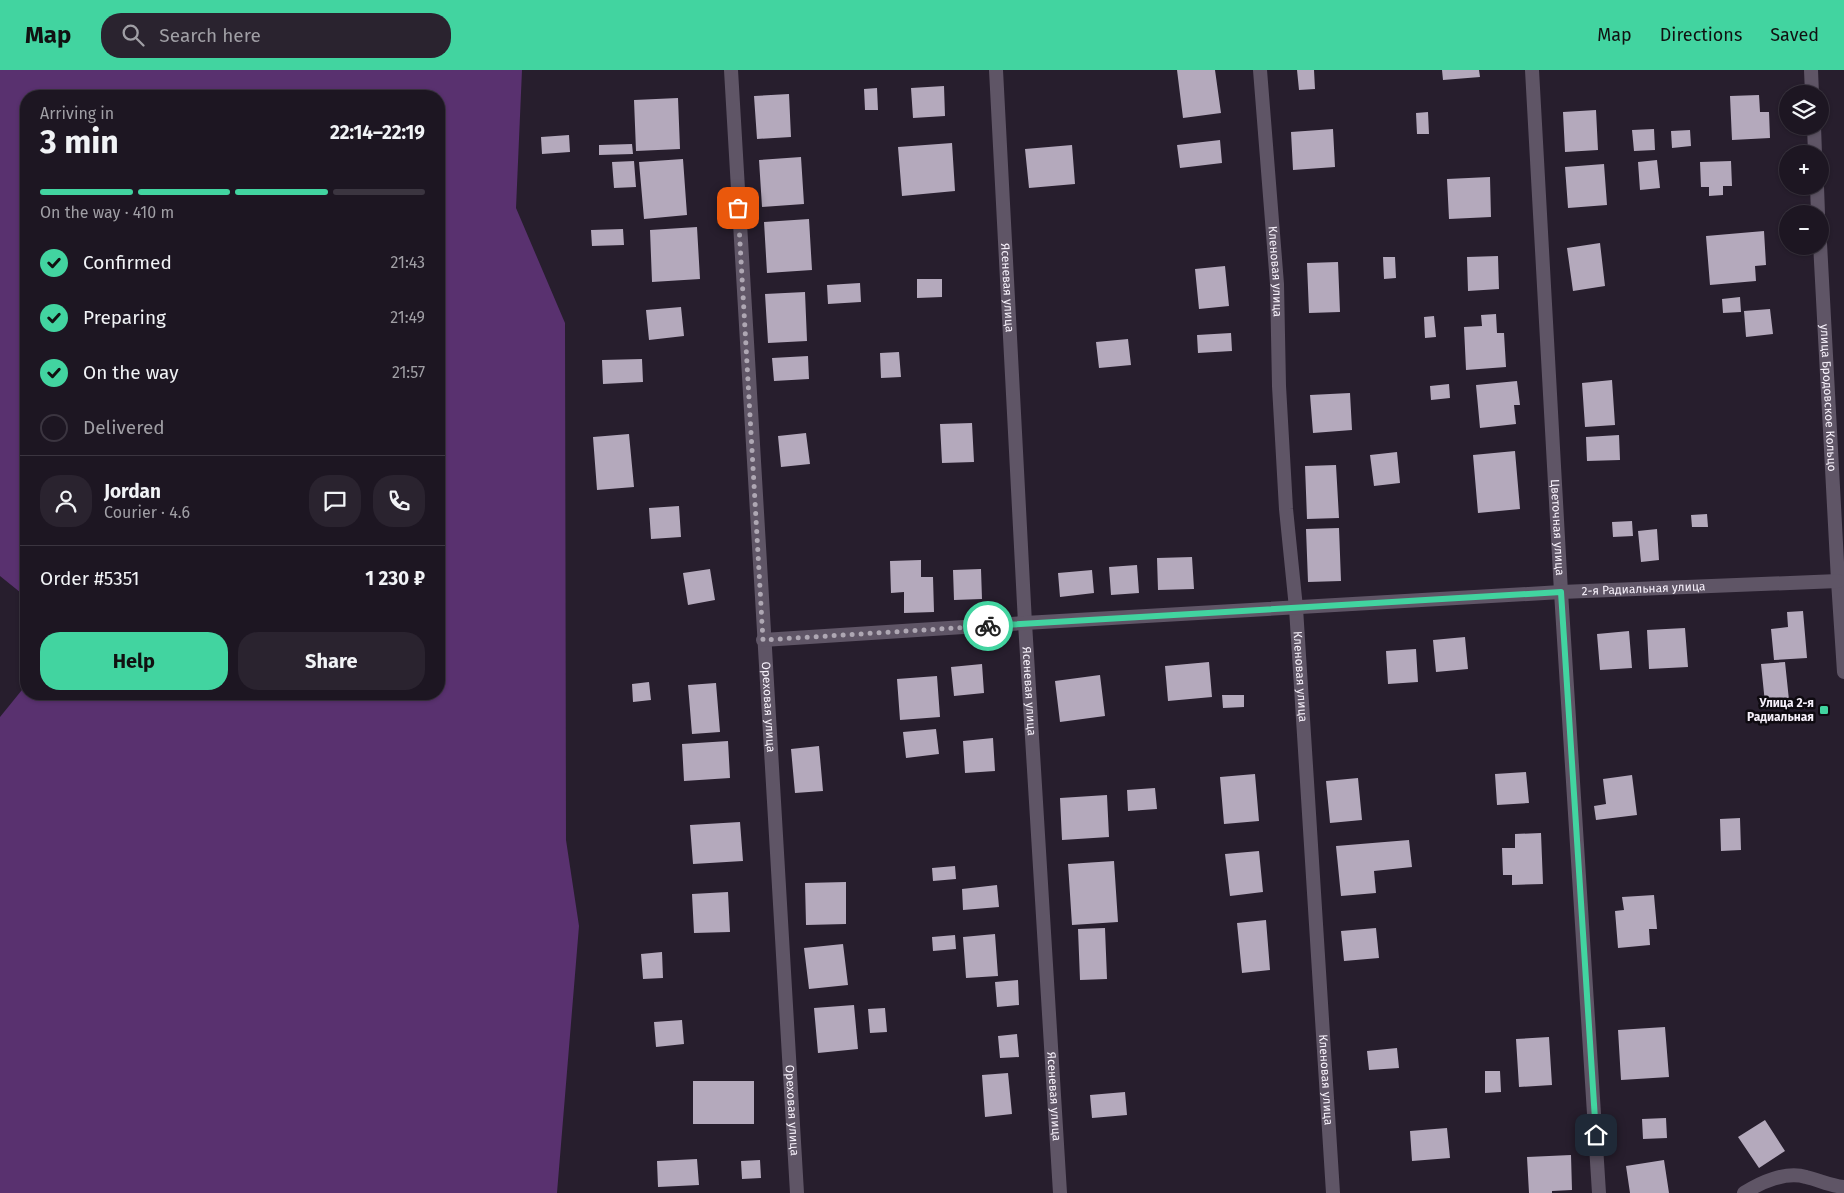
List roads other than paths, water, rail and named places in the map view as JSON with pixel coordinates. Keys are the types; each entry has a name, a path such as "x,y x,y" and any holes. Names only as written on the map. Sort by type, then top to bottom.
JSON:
{"street":[{"name":"Ореховая улица","path":"730,70 797,1193"},
{"name":"Ясеневая улица","path":"996,70 1025,623 1060,1193"},
{"name":"Кленовая улица","path":"1260,70 1278,284 1279,386 1286,509 1296,608 1333,1193"},
{"name":"Цветочная улица","path":"1532,70 1561,592 1599,1193"},
{"path":"1811,70 1812,85"},
{"name":"улица Бродовское Кольцо","path":"1821,255 1844,672"},
{"name":"2-я Радиальная улица","path":"763,640 1561,592 1838,581"},
{"path":"1744,1193 1778,1176 1805,1176 1820,1182 1844,1187"}],"place":[{"name":"Улица 2-я Радиальная","path":"1824,710"}]}
